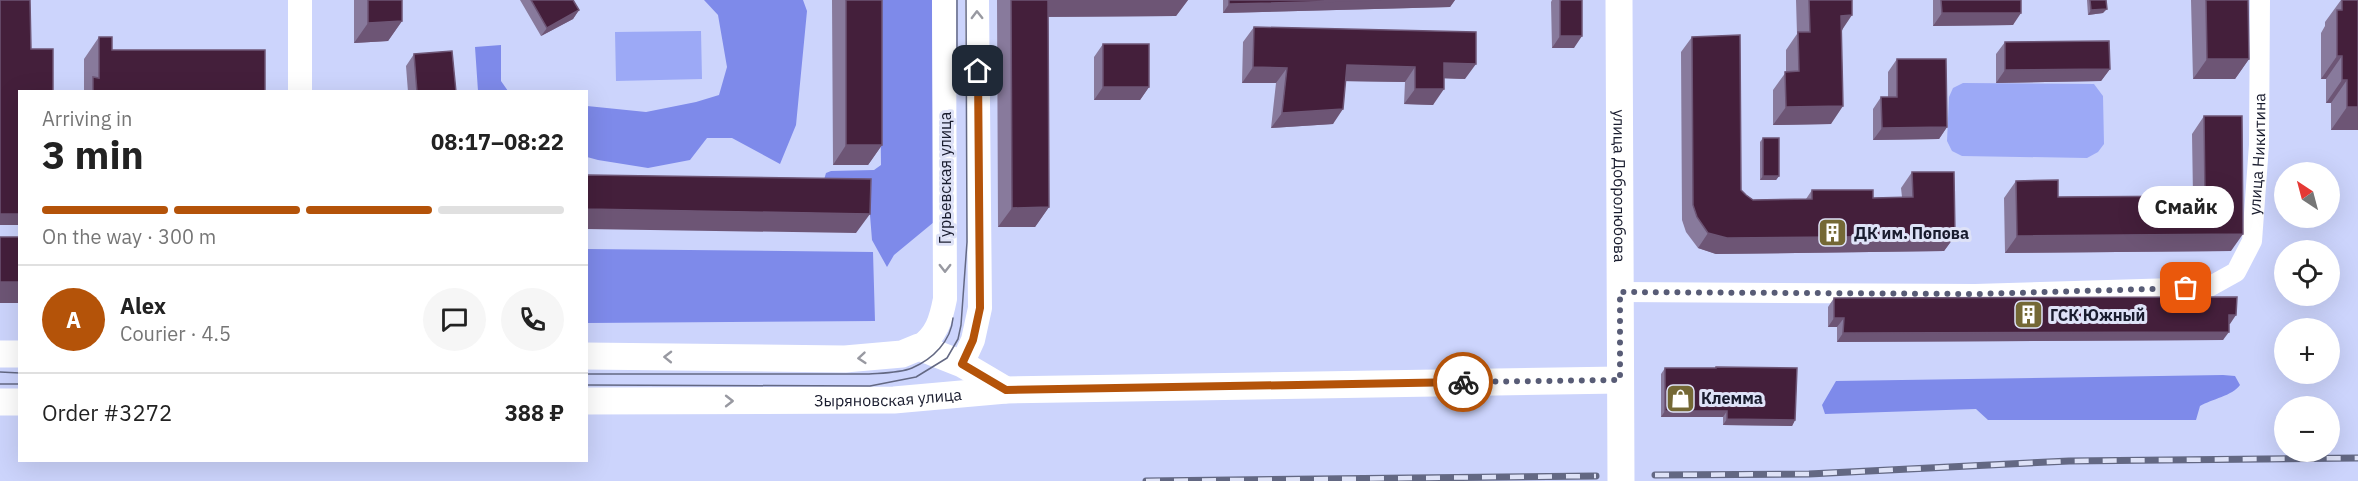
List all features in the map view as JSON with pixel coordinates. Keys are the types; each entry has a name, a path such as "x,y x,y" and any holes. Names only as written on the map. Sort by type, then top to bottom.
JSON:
{"main road":[{"name":"улица Добролюбова","path":"1619,0 1621,481"},
{"path":"588,356 845,359 902,354 919,347 962,364 1006,390"},
{"path":"0,354 18,354"},
{"path":"894,400 941,380 962,364"},
{"name":"Зыряновская улица","path":"588,401 894,400 1006,390 1620,380"},
{"path":"0,402 18,402"}],"street":[{"path":"300,0 300,90"},
{"name":"Гурьевская улица","path":"919,347 930,339 937,328 945,299 944,0"},
{"name":"Гурьевская улица","path":"962,364 973,340 980,301 977,0"},
{"name":"улица Никитина","path":"1620,292 1976,294 2209,287 2236,272 2252,241 2259,145 2260,0"}],"shaded area":[{"path":"704,0 803,0 807,11 796,125 780,164 732,138 707,138 690,160 648,168 588,157 588,106 646,112 719,95 727,67 718,15"},
{"path":"879,0 932,0 934,222 894,255 887,267 872,240 870,215 863,194 823,183 826,173 831,171 874,170 881,165"},
{"path":"701,31 702,79 616,81 615,32"},
{"path":"501,45 501,81 507,90 478,90 475,47"},
{"path":"1963,83 2094,84 2103,96 2104,144 2098,152 2087,158 1962,156 1952,151 1947,141 1949,97 1953,88"},
{"path":"588,249 873,252 875,321 588,323"},
{"path":"2235,376 2240,385 2227,395 2200,406 2196,420 1988,420 1976,409 1825,414 1822,405 1836,381"}],"building":[{"path":"0,0 30,0 31,49 53,49 53,90 18,90 18,214 0,214"},
{"path":"368,0 402,0 402,21 368,23"},
{"path":"531,0 573,0 579,10 547,28"},
{"path":"846,0 882,0 882,145 846,145"},
{"path":"1011,0 1048,0 1049,207 1012,208"},
{"path":"1229,0 1382,0 1229,4"},
{"path":"1560,0 1582,0 1582,36 1560,36"},
{"path":"1809,0 1852,0 1852,15 1841,16 1843,106 1786,107 1785,72 1799,71 1798,32 1810,32"},
{"path":"1941,0 2021,0 2021,13 1942,13"},
{"path":"2090,0 2106,0 2107,9 2091,10"},
{"path":"2206,0 2248,0 2249,59 2207,59"},
{"path":"2342,0 2358,0 2358,107 2347,107 2347,80 2342,80 2342,56 2337,56 2337,10 2342,10"},
{"path":"1254,27 1476,32 1476,64 1444,63 1444,89 1415,89 1415,67 1347,65 1343,109 1282,113 1287,68 1253,67"},
{"path":"1740,35 1741,190 1746,195 1753,200 1812,199 1812,190 1873,190 1873,198 1913,197 1912,172 1954,172 1955,236 1727,238 1708,233 1697,217 1693,205 1692,37"},
{"path":"99,37 112,37 112,50 265,50 265,90 93,90 93,77 99,78"},
{"path":"2109,41 2110,69 2005,70 2005,42"},
{"path":"1103,44 1149,44 1149,87 1103,87"},
{"path":"452,51 456,90 417,90 414,54"},
{"path":"1897,59 1946,59 1947,127 1882,128 1881,97 1897,97"},
{"path":"2204,116 2242,116 2243,234 2017,236 2016,181 2058,180 2058,197 2205,196"},
{"path":"1763,138 1779,138 1779,176 1763,176"},
{"path":"588,175 871,179 870,214 588,209"},
{"path":"0,237 18,237 18,282 0,282"},
{"name":"ГСК Южный","path":"2237,297 2236,315 2229,315 2229,332 1843,333 1844,318 1834,318 1834,298"},
{"path":"1665,368 1797,368 1795,420 1727,419 1727,411 1665,411"}],"tram line":[{"path":"957,0 957,63"},
{"path":"588,385 870,386 916,377 947,358 958,339 961,325 967,242 966,0"},
{"path":"588,374 869,374 897,372 912,368 934,354 945,342 953,318"},
{"path":"0,372 18,373"},
{"path":"0,384 18,384"}],"railway":[{"path":"1655,475 1809,474 2069,461 2358,458"},
{"path":"1146,481 1596,476"}],"way so far":[{"path":"1463,382 1620,380 1620,292 1976,294 2186,288"}],"place":[{"name":"ДК им. Попова","path":"1833,233"},
{"name":"Смайк","path":"2186,288"},
{"name":"ГСК Южный","path":"2029,315"},
{"name":"Клемма","path":"1680,398"}],"route":[{"path":"978,71 980,308 973,340 962,364 1006,390 1463,382"}]}
